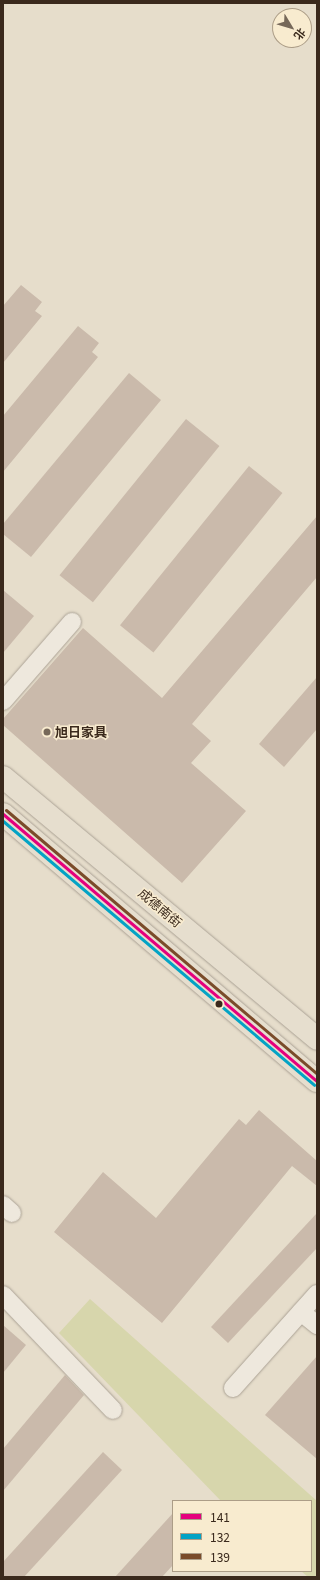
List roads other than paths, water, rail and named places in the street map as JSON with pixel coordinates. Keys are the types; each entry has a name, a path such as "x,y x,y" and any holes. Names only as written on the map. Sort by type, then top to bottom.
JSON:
{"main road":[{"name":"成德南街","path":"3,777 317,1039"},
{"path":"3,814 317,1081"}],"street":[{"path":"3,701 72,622"},
{"path":"233,1388 317,1294"},
{"path":"3,1295 113,1410"},
{"path":"301,1312 317,1325"}],"place":[{"name":"旭日家具","path":"47,732"}]}
